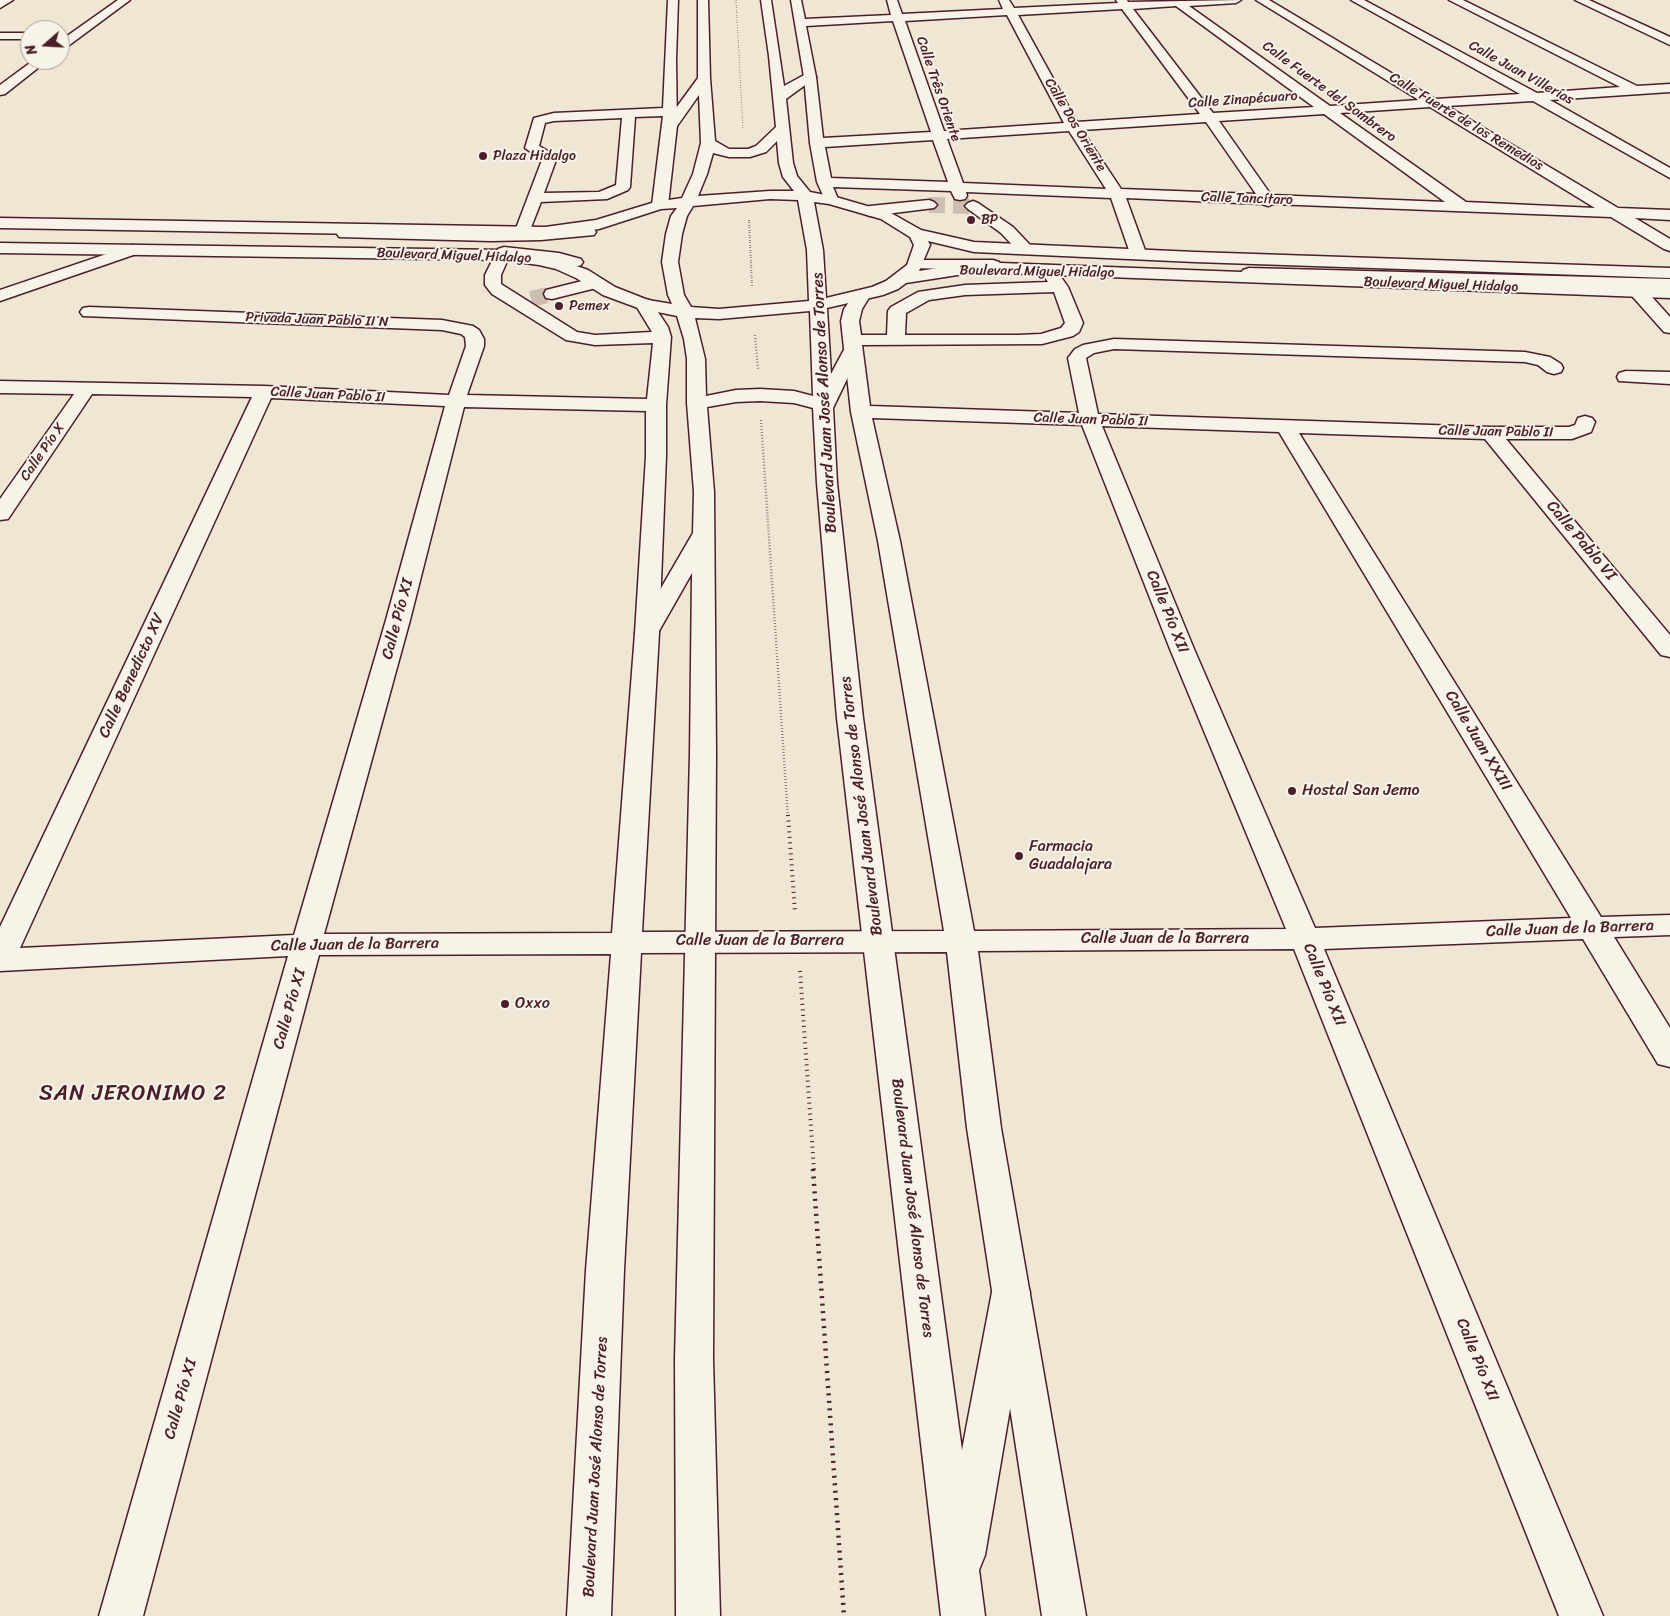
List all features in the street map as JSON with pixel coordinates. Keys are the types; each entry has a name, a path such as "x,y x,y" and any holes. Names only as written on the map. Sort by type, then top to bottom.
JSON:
{"street":[{"path":"0,5 8,0"},
{"path":"72,37 125,0"},
{"path":"660,205 670,119 673,0"},
{"path":"698,1616 694,1358 703,753 704,492 697,403 696,359 693,339 685,312 676,295 670,262 679,216 688,202 700,174 708,143 704,78 703,0"},
{"name":"Boulevard Juan José Alonso de Torres","path":"766,0 787,171 793,182 805,196 816,250 827,483 850,718 961,1598"},
{"path":"796,0 810,77 817,142 824,182 832,200"},
{"name":"Calle Três Oriente","path":"892,0 959,192"},
{"name":"Calle Dos Oriente","path":"1004,0 1073,127 1117,194 1138,254"},
{"path":"800,23 1011,12 1123,3 1236,0"},
{"name":"Calle Fuerte de los Remedios","path":"1261,0 1670,246"},
{"name":"Calle Juan Villerías","path":"1356,0 1534,96 1670,174"},
{"path":"1454,0 1662,103"},
{"path":"1580,0 1670,41"},
{"path":"1123,3 1210,118 1268,201"},
{"name":"Calle Fuerte del Sombrero","path":"1178,3 1330,110 1462,207"},
{"path":"0,36 20,36"},
{"path":"0,91 28,70"},
{"path":"779,98 789,88 810,77"},
{"path":"670,119 704,78"},
{"name":"Calle Zinapécuaro","path":"817,142 938,136 1670,88"},
{"path":"522,232 549,160 548,157 532,148 540,121 554,117 629,114 670,119"},
{"path":"535,198 607,195 623,187 629,114"},
{"path":"708,143 718,150 745,154 761,149 781,129"},
{"path":"626,165 666,165"},
{"name":"Calle Tancítaro","path":"824,182 959,192 1117,194 1670,215"},
{"name":"Boulevard Miguel Hidalgo","path":"0,223 522,232 593,228 620,216 660,205 748,196 805,196 832,200 870,210 898,222 919,240 955,244 1138,254 1670,275"},
{"path":"870,210 929,204"},
{"path":"973,206 1007,230 1024,249"},
{"path":"0,228 541,236 593,228"},
{"path":"584,273 578,246 593,228"},
{"path":"903,278 915,266 919,240 988,252 1670,275"},
{"path":"0,244 515,252 559,258 584,273"},
{"name":"Boulevard Miguel Hidalgo","path":"0,248 502,256 540,260 584,273 644,304 685,312 719,314 818,305 862,296 892,285 903,278 980,268 1670,293"},
{"path":"0,296 133,250"},
{"path":"502,256 493,275 493,285 498,290 524,302 572,336 595,340 662,337 659,328 644,304"},
{"path":"915,266 990,265 1670,284"},
{"path":"697,403 736,396 760,395 794,397 824,405 852,345 896,340 1042,339 1067,332 1073,328 1074,323 1060,287 1048,270"},
{"path":"552,294 584,273"},
{"path":"896,340 897,311 924,296 965,290 1060,287"},
{"path":"1638,292 1670,328"},
{"name":"Boulevard Juan José Alonso de Torres","path":"862,296 851,314 852,345 861,412 888,541 960,940 984,1128 1064,1616"},
{"name":"Privada Juan Pablo II N","path":"89,312 459,327 473,334 475,346 456,401"},
{"name":"Boulevard Juan José Alonso de Torres","path":"589,1616 605,1270 647,633 656,456 656,405 662,337"},
{"name":"Calle Pío XII","path":"1554,368 1544,361 1525,357 1124,344 1098,346 1081,353 1077,358 1090,420 1182,649 1305,938 1581,1616"},
{"path":"1626,377 1670,378"},
{"name":"Calle Juan Pablo II","path":"0,387 264,392 456,401 656,405"},
{"name":"Calle Pío X","path":"0,514 86,390"},
{"name":"Calle Benedicto XV","path":"0,959 264,392"},
{"name":"Calle Pío XI","path":"120,1616 398,620 456,401"},
{"name":"Calle Juan Pablo II","path":"861,412 1491,433 1572,433 1584,428 1585,422"},
{"name":"Calle Juan XXIII","path":"1286,427 1670,1055"},
{"name":"Calle Pablo VI","path":"1491,433 1670,650"},
{"path":"647,633 703,534"},
{"name":"Calle Juan de la Barrera","path":"0,959 308,945 1305,938 1670,925"},
{"path":"961,1598 1012,1292"}],"path":[{"path":"736,0 745,154"},
{"path":"748,196 754,312 844,1616"}],"tunnel":[{"path":"929,205 973,206"},
{"path":"531,299 552,294"}],"place":[{"name":"Plaza Hidalgo","path":"483,156"},
{"name":"BP","path":"971,220"},
{"name":"Pemex","path":"559,306"},
{"name":"Hostal San Jemo","path":"1292,791"},
{"name":"Farmacia Guadalajara","path":"1019,856"},
{"name":"Oxxo","path":"505,1004"}],"district":[{"name":"SAN JERONIMO 2","path":"133,1094"}]}
